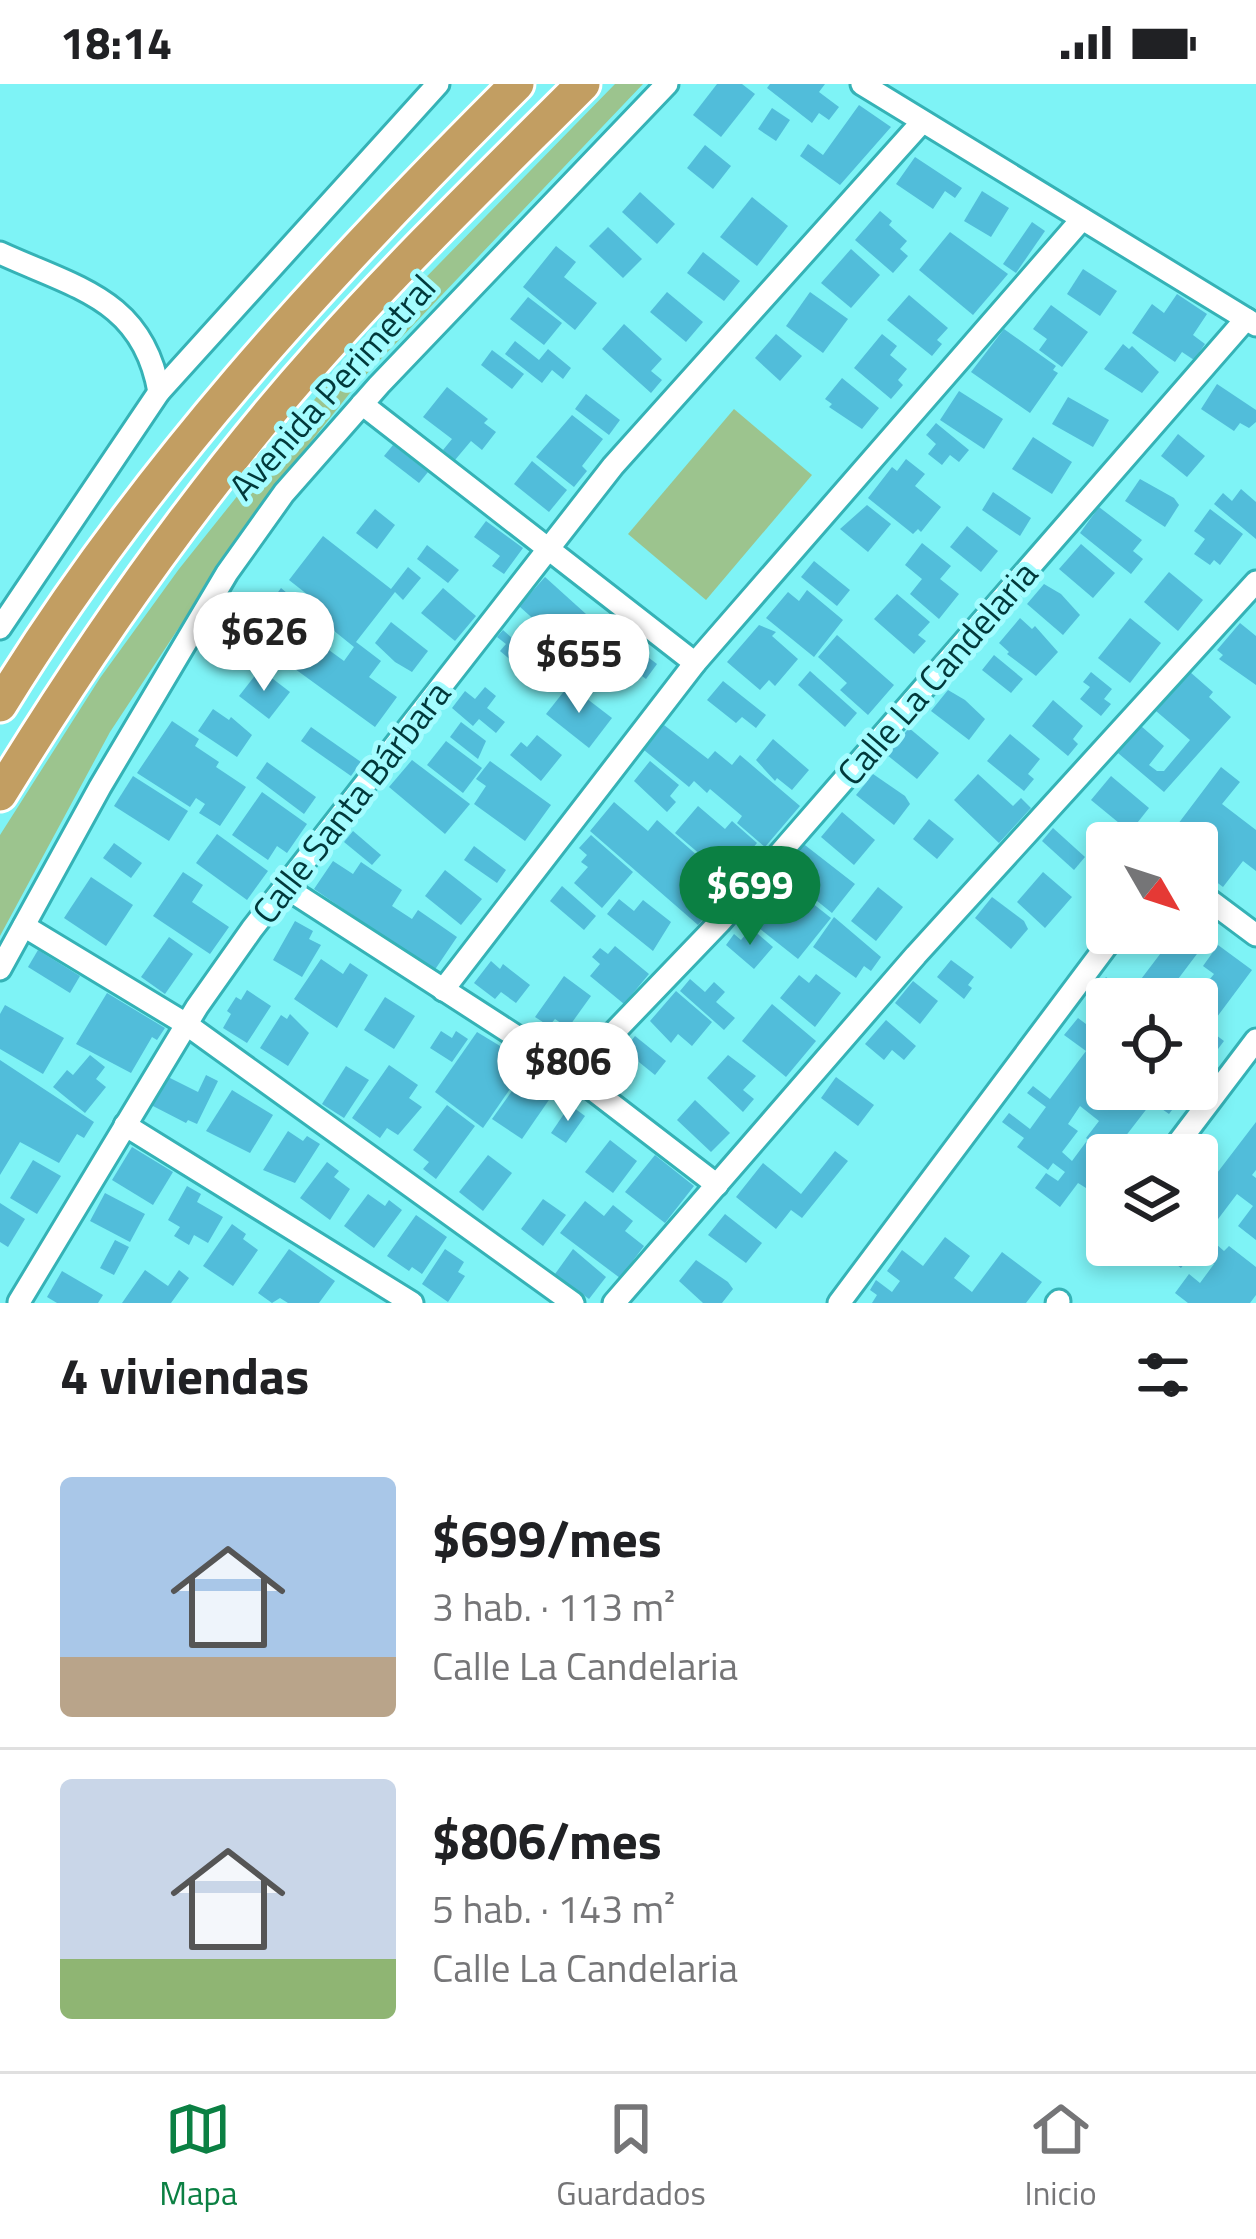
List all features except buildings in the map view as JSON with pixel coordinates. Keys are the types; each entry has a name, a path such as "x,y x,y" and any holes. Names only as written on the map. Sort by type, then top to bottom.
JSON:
{"highway":[{"name":"Avenida Perimetral","path":"0,705 135,511 270,340 517,84"},
{"name":"Avenida Perimetral","path":"0,794 118,613 250,439 394,273 584,84"}],"street":[{"path":"0,628 159,392 438,84"},
{"name":"Avenida Perimetral","path":"0,969 100,787 237,558 284,493 362,404 668,84"},
{"path":"862,84 1251,322"},
{"name":"Calle Santa Bárbara","path":"20,1302 186,1024 285,887 613,466 922,122"},
{"path":"442,990 694,663 1082,219"},
{"path":"0,253 120,311 142,337 154,362 159,392"},
{"name":"Calle La Candelaria","path":"574,1074 719,922 1251,322"},
{"path":"362,404 694,663"},
{"path":"614,1303 916,955 1256,582"},
{"path":"285,887 574,1074 717,1185"},
{"path":"1218,906 1256,935"},
{"path":"24,926 186,1024 572,1303"},
{"path":"839,1303 1100,954"},
{"path":"1185,1134 1256,1040"},
{"path":"125,1125 412,1303"},
{"path":"0,1291 20,1302"}],"green space":[{"path":"615,84 643,84 358,383 258,508 110,732 0,936 0,835 100,678 179,569 350,355"},
{"path":"734,409 812,475 706,600 628,534"}]}
